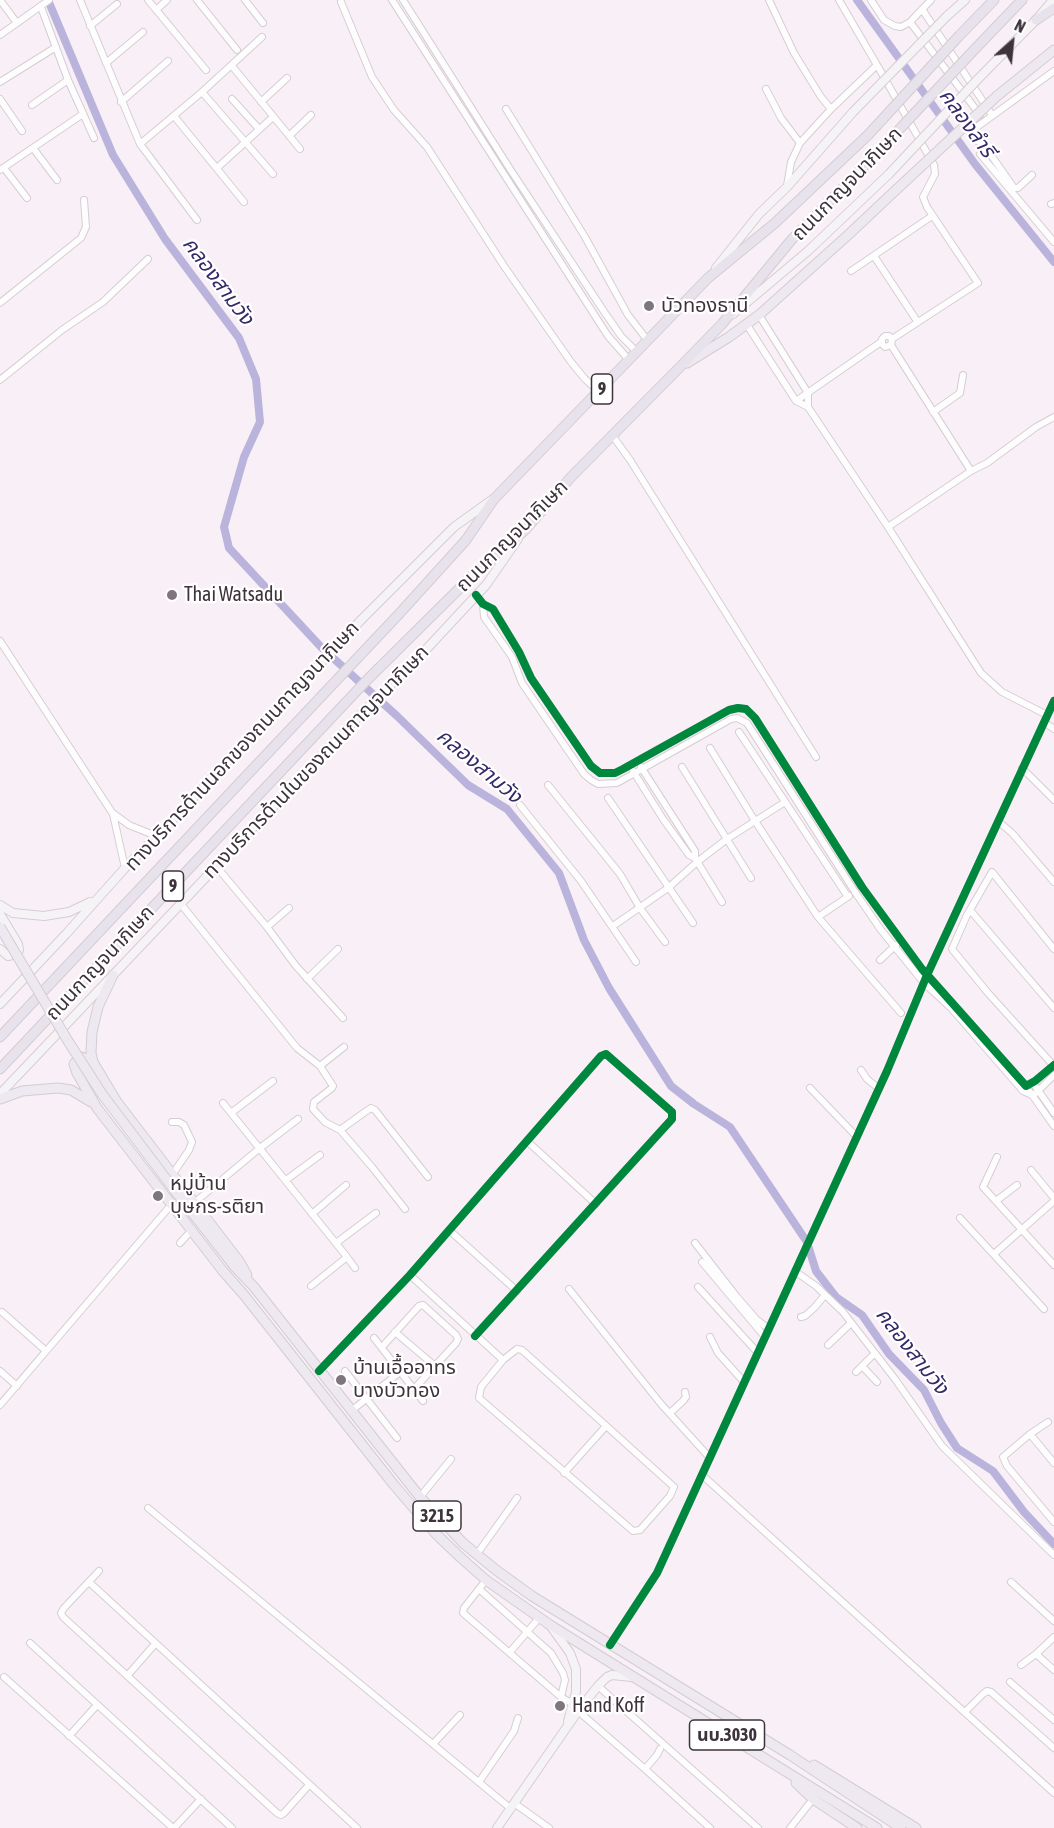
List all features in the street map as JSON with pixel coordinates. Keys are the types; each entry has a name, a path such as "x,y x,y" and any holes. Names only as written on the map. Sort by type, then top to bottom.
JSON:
{"highway":[{"name":"ถนนกาญจนาภิเษก","path":"0,1037 466,540 494,499 708,278 775,223 868,135 994,0"},
{"name":"ถนนกาญจนาภิเษก","path":"0,1069 368,679 473,575 526,529 612,435 722,324 793,238 878,153 1022,0"},
{"path":"1036,20 1054,8"}],"main road":[{"path":"708,278 759,214 787,187 853,112 964,0"},
{"path":"722,324 808,251 889,174 1053,0"},
{"path":"682,365 747,325 759,315 997,96 1054,50"},
{"name":"ทางบริการด้านนอกของถนนกาญจนาภิเษก","path":"0,1004 125,868 337,646 454,527 494,499"},
{"name":"ทางบริการด้านในของถนนกาญจนาภิเษก","path":"0,1094 362,713 420,656 486,585 526,529"},
{"path":"0,905 13,914 44,916 69,912 98,898"},
{"path":"0,914 18,944 19,950 17,954 8,956 0,948"},
{"path":"0,927 68,1041 173,1197 191,1231 244,1295"},
{"path":"0,937 97,1096 230,1270 244,1295"},
{"path":"113,975 98,1007 92,1032 93,1062 117,1102 239,1261 254,1287"},
{"path":"93,1062 82,1057 74,1064 93,1103 254,1287"},
{"path":"0,1099 22,1091 58,1088 71,1090 93,1103"},
{"name":"3215","path":"254,1287 351,1411 440,1519 477,1554 532,1596 675,1686"},
{"name":"3215","path":"244,1295 415,1511 460,1557 486,1580 539,1618 667,1698"},
{"name":"3215","path":"512,1805 565,1730 575,1708 578,1682 576,1669 570,1653 550,1625"},
{"path":"598,1686 612,1675 632,1677"},
{"name":"3215","path":"575,1708 598,1686"},
{"name":"นบ.3030","path":"675,1686 790,1755 899,1827"},
{"name":"นบ.3030","path":"667,1698 877,1828"},
{"path":"790,1755 823,1770 916,1828"},
{"path":"786,1772 813,1799 857,1828"},
{"path":"497,1828 512,1805"}],"street":[{"path":"0,0 17,23"},
{"path":"80,0 140,144 197,220"},
{"path":"148,0 206,70"},
{"path":"156,10 167,0"},
{"path":"197,0 237,50"},
{"path":"245,0 263,23"},
{"path":"392,0 608,336 629,360"},
{"path":"403,0 605,313 621,336 637,352"},
{"path":"769,0 794,53 821,97 831,108"},
{"path":"796,401 881,342 885,347 917,321 978,283 932,216 923,197 935,174 934,165 839,0"},
{"path":"871,0 884,20 900,27 910,22 930,0"},
{"path":"341,2 372,78 394,110 422,140 504,266 565,354 599,392"},
{"path":"0,35 45,3 56,47 82,114 94,138"},
{"path":"90,26 117,4"},
{"path":"922,9 992,115"},
{"path":"910,22 984,121"},
{"path":"106,63 143,32"},
{"path":"140,144 232,66 262,37"},
{"path":"0,82 56,47"},
{"path":"121,102 168,61"},
{"path":"787,187 791,162 800,143 875,63"},
{"path":"232,66 300,149"},
{"path":"1032,175 1018,188 1014,188 991,155 970,134 984,121 1054,70"},
{"path":"261,102 286,78"},
{"path":"32,105 68,80"},
{"path":"766,89 781,118 800,143"},
{"path":"202,92 273,174"},
{"path":"0,99 22,130"},
{"path":"232,99 259,129"},
{"path":"506,109 585,237 628,315 648,341"},
{"path":"27,198 1,169 82,114"},
{"path":"174,116 244,202"},
{"path":"288,136 311,116"},
{"path":"217,168 273,117"},
{"path":"33,148 57,180"},
{"path":"980,154 1054,243"},
{"path":"0,303 81,238 86,227 84,200"},
{"path":"851,271 932,216"},
{"path":"874,256 917,321"},
{"path":"0,380 62,330 103,302 148,259"},
{"path":"759,315 808,393 808,408"},
{"path":"747,325 796,401 808,408 888,527 981,673 1002,692 1045,719 1054,729"},
{"path":"891,342 970,471"},
{"path":"776,369 787,360"},
{"path":"933,412 960,393 963,375"},
{"path":"888,527 1054,417"},
{"path":"612,435 630,460 816,757"},
{"path":"476,595 483,604 493,609 538,688 595,771 615,773 729,710 746,709 755,718 862,887 901,941 927,975 1029,1084 1045,1115 1054,1126"},
{"path":"483,604 484,617 512,657 522,683 591,780 598,784 617,783 731,719 742,719 747,723 855,892 894,947 1023,1091 1035,1093 1052,1111 1045,1115"},
{"path":"497,635 505,629"},
{"path":"0,641 113,814 125,868"},
{"path":"530,694 538,688"},
{"path":"610,1645 657,1573 796,1272 927,975 1054,701"},
{"path":"739,732 848,897"},
{"path":"710,747 755,821 819,916 901,1013"},
{"path":"637,760 695,851 696,860"},
{"path":"630,766 663,819 689,855 696,860 722,902"},
{"path":"682,766 752,878"},
{"path":"1022,768 1054,800"},
{"path":"548,785 620,874 640,908 665,942"},
{"path":"793,795 801,790"},
{"path":"608,798 693,923"},
{"path":"613,926 668,888 696,860 785,802"},
{"path":"520,805 581,881 636,962"},
{"path":"113,814 129,825 156,836"},
{"path":"999,822 1012,833 1054,882"},
{"path":"216,866 307,979 343,1018"},
{"path":"1029,1084 1053,1066 952,949 970,910 992,872 1054,949"},
{"path":"819,916 862,887"},
{"path":"180,903 297,1048 320,1066 333,1087 314,1102 312,1107 325,1122 340,1130 405,1209"},
{"path":"267,927 289,908"},
{"path":"970,910 1054,1008"},
{"path":"880,960 901,941"},
{"path":"307,979 338,949"},
{"path":"320,1066 344,1047"},
{"path":"320,1371 410,1275 601,1056 606,1054 672,1112 672,1119 475,1336"},
{"path":"861,1070 879,1088"},
{"path":"1035,1093 1054,1075"},
{"path":"231,1113 273,1081"},
{"path":"810,1088 856,1137"},
{"path":"223,1103 355,1268"},
{"path":"340,1130 371,1108 375,1110 428,1177"},
{"path":"194,1203 298,1119"},
{"path":"172,1122 184,1125 192,1142 172,1175"},
{"path":"527,1141 596,1204"},
{"path":"286,1180 320,1155"},
{"path":"997,1157 983,1187 1054,1265"},
{"path":"994,1254 1054,1199 1031,1170"},
{"path":"312,1214 346,1185"},
{"path":"996,1201 1017,1185"},
{"path":"0,1405 173,1197"},
{"path":"336,1243 376,1213"},
{"path":"960,1218 1044,1309"},
{"path":"449,1230 517,1291"},
{"path":"180,1243 191,1231"},
{"path":"694,1243 757,1320 769,1329"},
{"path":"311,1286 347,1257"},
{"path":"702,1262 765,1337"},
{"path":"796,1272 843,1312 942,1446 1054,1555"},
{"path":"410,1275 503,1360"},
{"path":"698,1287 758,1353"},
{"path":"569,1289 670,1413 710,1458"},
{"path":"801,1317 810,1312 825,1295"},
{"path":"382,1347 419,1306 423,1305 456,1335 458,1339 456,1343 414,1389"},
{"path":"2,1312 46,1351"},
{"path":"828,1345 852,1323"},
{"path":"395,1332 435,1366"},
{"path":"711,1337 718,1353 744,1382"},
{"path":"374,1338 423,1401"},
{"path":"517,1349 522,1350 674,1488 670,1496 640,1530 633,1531 478,1398 481,1387 503,1360 517,1349"},
{"path":"856,1372 875,1353"},
{"path":"862,1366 877,1382"},
{"path":"0,1371 16,1386"},
{"path":"345,1371 397,1438"},
{"path":"351,1411 400,1372"},
{"path":"670,1413 686,1397 685,1392"},
{"path":"1048,1422 1003,1457 1054,1522"},
{"path":"564,1473 606,1426"},
{"path":"1030,1434 1054,1463"},
{"path":"420,1497 451,1458"},
{"path":"702,1475 1054,1792"},
{"path":"477,1554 517,1498"},
{"path":"148,1508 479,1782 549,1828"},
{"path":"99,1571 64,1608 61,1612 63,1617 277,1813 281,1815 284,1813 309,1785"},
{"path":"486,1580 463,1612 710,1828"},
{"path":"89,1582 357,1828"},
{"path":"1011,1582 1054,1621"},
{"path":"479,1589 551,1653 563,1673 565,1685 561,1697"},
{"path":"510,1652 539,1618"},
{"path":"1022,1665 1054,1637"},
{"path":"30,1643 232,1828"},
{"path":"127,1676 155,1644"},
{"path":"1036,1654 1054,1670"},
{"path":"4,1677 173,1828 201,1799"},
{"path":"1010,1682 1054,1720"},
{"path":"598,1686 758,1828"},
{"path":"965,1712 982,1694 987,1691 991,1692 1054,1748"},
{"path":"69,1736 98,1705"},
{"path":"433,1744 460,1715"},
{"path":"479,1782 514,1731 518,1718"},
{"path":"645,1769 660,1749"},
{"path":"790,1828 813,1799"}],"waterway":[{"name":"คลองสามวัง","path":"48,0 113,155 165,239 239,338 256,379 260,422 244,457 224,527 229,548 321,647 468,785 507,809 559,873 584,940 609,988 671,1086 730,1127 807,1242 816,1271 836,1297 862,1315 889,1354 924,1390 957,1448 993,1471 1024,1512 1054,1544"},
{"name":"คลองลำรี","path":"857,0 975,164 1054,262"}],"cycle path":[{"path":"476,595 483,604 493,609 519,652 531,678 591,766 600,773 615,773 729,710 746,709 755,718 862,887 922,969 1026,1086 1054,1065"},
{"path":"610,1645 657,1573 887,1071 927,975 1054,701"},
{"path":"319,1371 410,1275 601,1056 606,1054 672,1112 672,1119 475,1336"}],"place":[{"name":"บัวทองธานี","path":"649,306"},
{"name":"Thai Watsadu","path":"172,595"},
{"name":"หมู่บ้าน บุษกร-รติยา","path":"158,1196"},
{"name":"บ้านเอื้ออาทร บางบัวทอง","path":"341,1380"},
{"name":"Hand Koff","path":"560,1706"}]}
